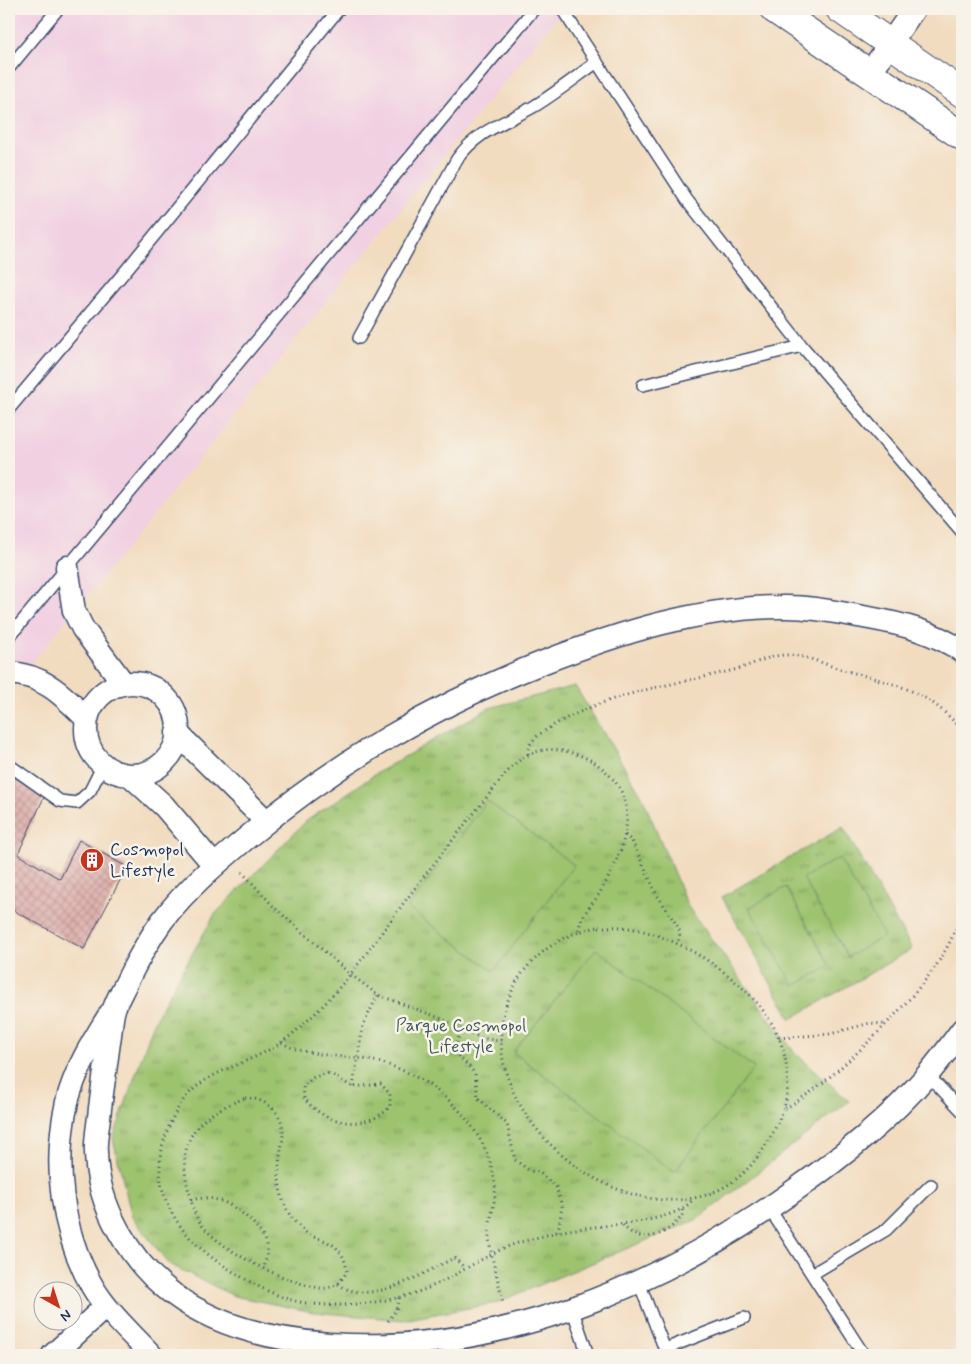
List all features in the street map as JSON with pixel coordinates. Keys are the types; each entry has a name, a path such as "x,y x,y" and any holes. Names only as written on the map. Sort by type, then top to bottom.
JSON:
{"street":[{"path":"774,9 962,136"},
{"path":"840,9 962,93"},
{"path":"869,74 914,9"},
{"path":"67,567 74,611 83,629 124,684"},
{"path":"151,1355 106,1306 77,1256 67,1225 62,1193 61,1155 68,1102 78,1070 90,1045 114,1009 137,960 161,922 190,889 221,860 266,821 347,763 426,717 510,675 587,645 684,618 740,609 785,606 824,610 906,625 950,642 962,650"},
{"path":"9,673 40,679 58,690 87,719"},
{"path":"124,684 139,684 153,689 166,698 174,711 177,733 170,755 159,766 145,773 130,775 116,772 103,765 93,754 87,740 87,719 97,699 109,689 124,684"},
{"path":"177,733 266,821"},
{"path":"130,775 221,860"},
{"path":"114,1009 96,1153 110,1214 122,1237 142,1266 171,1293 207,1316 255,1332 305,1342 361,1346 441,1348 572,1308 638,1280 685,1259 770,1208 832,1164 872,1130 928,1075 962,1030"},
{"path":"53,1355 106,1306"}],"lane":[{"path":"9,68 58,9"},
{"path":"9,409 127,269 339,9"},
{"path":"9,637 534,9"},
{"path":"562,9 687,200 802,346 962,532"},
{"path":"359,338 457,158 468,144 484,131 534,106 597,62"},
{"path":"642,385 802,346"},
{"path":"9,765 60,801 77,803 90,791 103,765"},
{"path":"928,1075 962,1111"},
{"path":"812,1274 886,1230 930,1185"},
{"path":"770,1208 864,1355"},
{"path":"638,1280 666,1352 744,1318"},
{"path":"572,1308 588,1355"}],"path":[{"path":"528,754 531,742 543,732 578,712 604,701 646,688 739,668 769,657 788,655 810,659 905,687 928,698 946,711 962,730"},
{"path":"579,930 581,919 598,895 614,866 625,835 626,814 624,800 618,787 598,763 583,755 553,750 528,754 516,762 507,772 350,974 324,1004 282,1042 255,1057 224,1069 200,1083 174,1113 162,1146 161,1179 168,1202 189,1238 198,1248 236,1274 286,1298 305,1303 355,1305 399,1297 437,1284 509,1246 580,1227 623,1225 639,1222 682,1208 693,1199"},
{"path":"625,835 632,841 657,895 678,927 680,932 678,944"},
{"path":"221,860 350,974 378,995 393,1002 417,1008 481,1038 501,1041"},
{"path":"785,1108 796,1103 832,1074 885,1024 935,967 962,916"},
{"path":"599,927 629,928 678,944 698,953 716,965 743,990 766,1016 779,1038 786,1069 787,1095 785,1108 762,1152 751,1166 731,1183 712,1194 693,1199 644,1197 608,1184 568,1162 553,1148 519,1103 506,1075 501,1041 502,1018 519,975 561,938 579,930 599,927"},
{"path":"353,1087 363,1025 378,995"},
{"path":"779,1038 830,1034 870,1023 885,1024"},
{"path":"462,1028 455,1047 456,1053 475,1073 478,1098 507,1124 515,1160 530,1170 539,1172 556,1187 562,1206 558,1232"},
{"path":"282,1042 301,1051 358,1058 399,1069 428,1084 470,1122 487,1148 492,1166 495,1206 489,1234 508,1328"},
{"path":"320,1074 329,1074 353,1087 382,1084 390,1094 390,1107 373,1120 358,1122 335,1121 322,1115 309,1104 303,1092 303,1086 320,1074"},
{"path":"338,1284 347,1272 344,1256 338,1248 303,1230 284,1204 279,1173 284,1133 282,1121 266,1103 254,1098 244,1098 222,1107 206,1117 186,1145 183,1157 183,1172 200,1223 229,1249 264,1268 292,1280 319,1288 338,1284 355,1292 400,1286 454,1258 465,1268"},
{"path":"191,1200 208,1198 220,1200 237,1210 261,1234 266,1244 267,1251 264,1268"},
{"path":"623,1225 635,1236 650,1238 675,1225 683,1214 682,1208"}],"shaded area":[{"path":"9,9 563,9 139,533 9,690"}],"green space":[{"name":"Parque Cosmopol Lifestyle","path":"575,686 642,796 688,907 795,1053 849,1101 698,1219 496,1303 403,1320 313,1312 234,1296 169,1264 132,1217 113,1139 155,1019 215,914 305,822 380,771 489,708"},
{"path":"487,801 574,865 494,971 408,908"},
{"path":"843,827 912,949 791,1019 722,897"},
{"path":"839,858 884,936 848,957 803,878"},
{"path":"786,887 830,966 794,986 749,908"},
{"path":"596,949 754,1068 674,1172 513,1052"}],"building":[{"name":"Cosmopol Lifestyle","path":"9,774 45,795 18,854 60,879 79,840 127,867 84,949 9,908"}],"place":[{"name":"Cosmopol Lifestyle","path":"92,860"}]}
